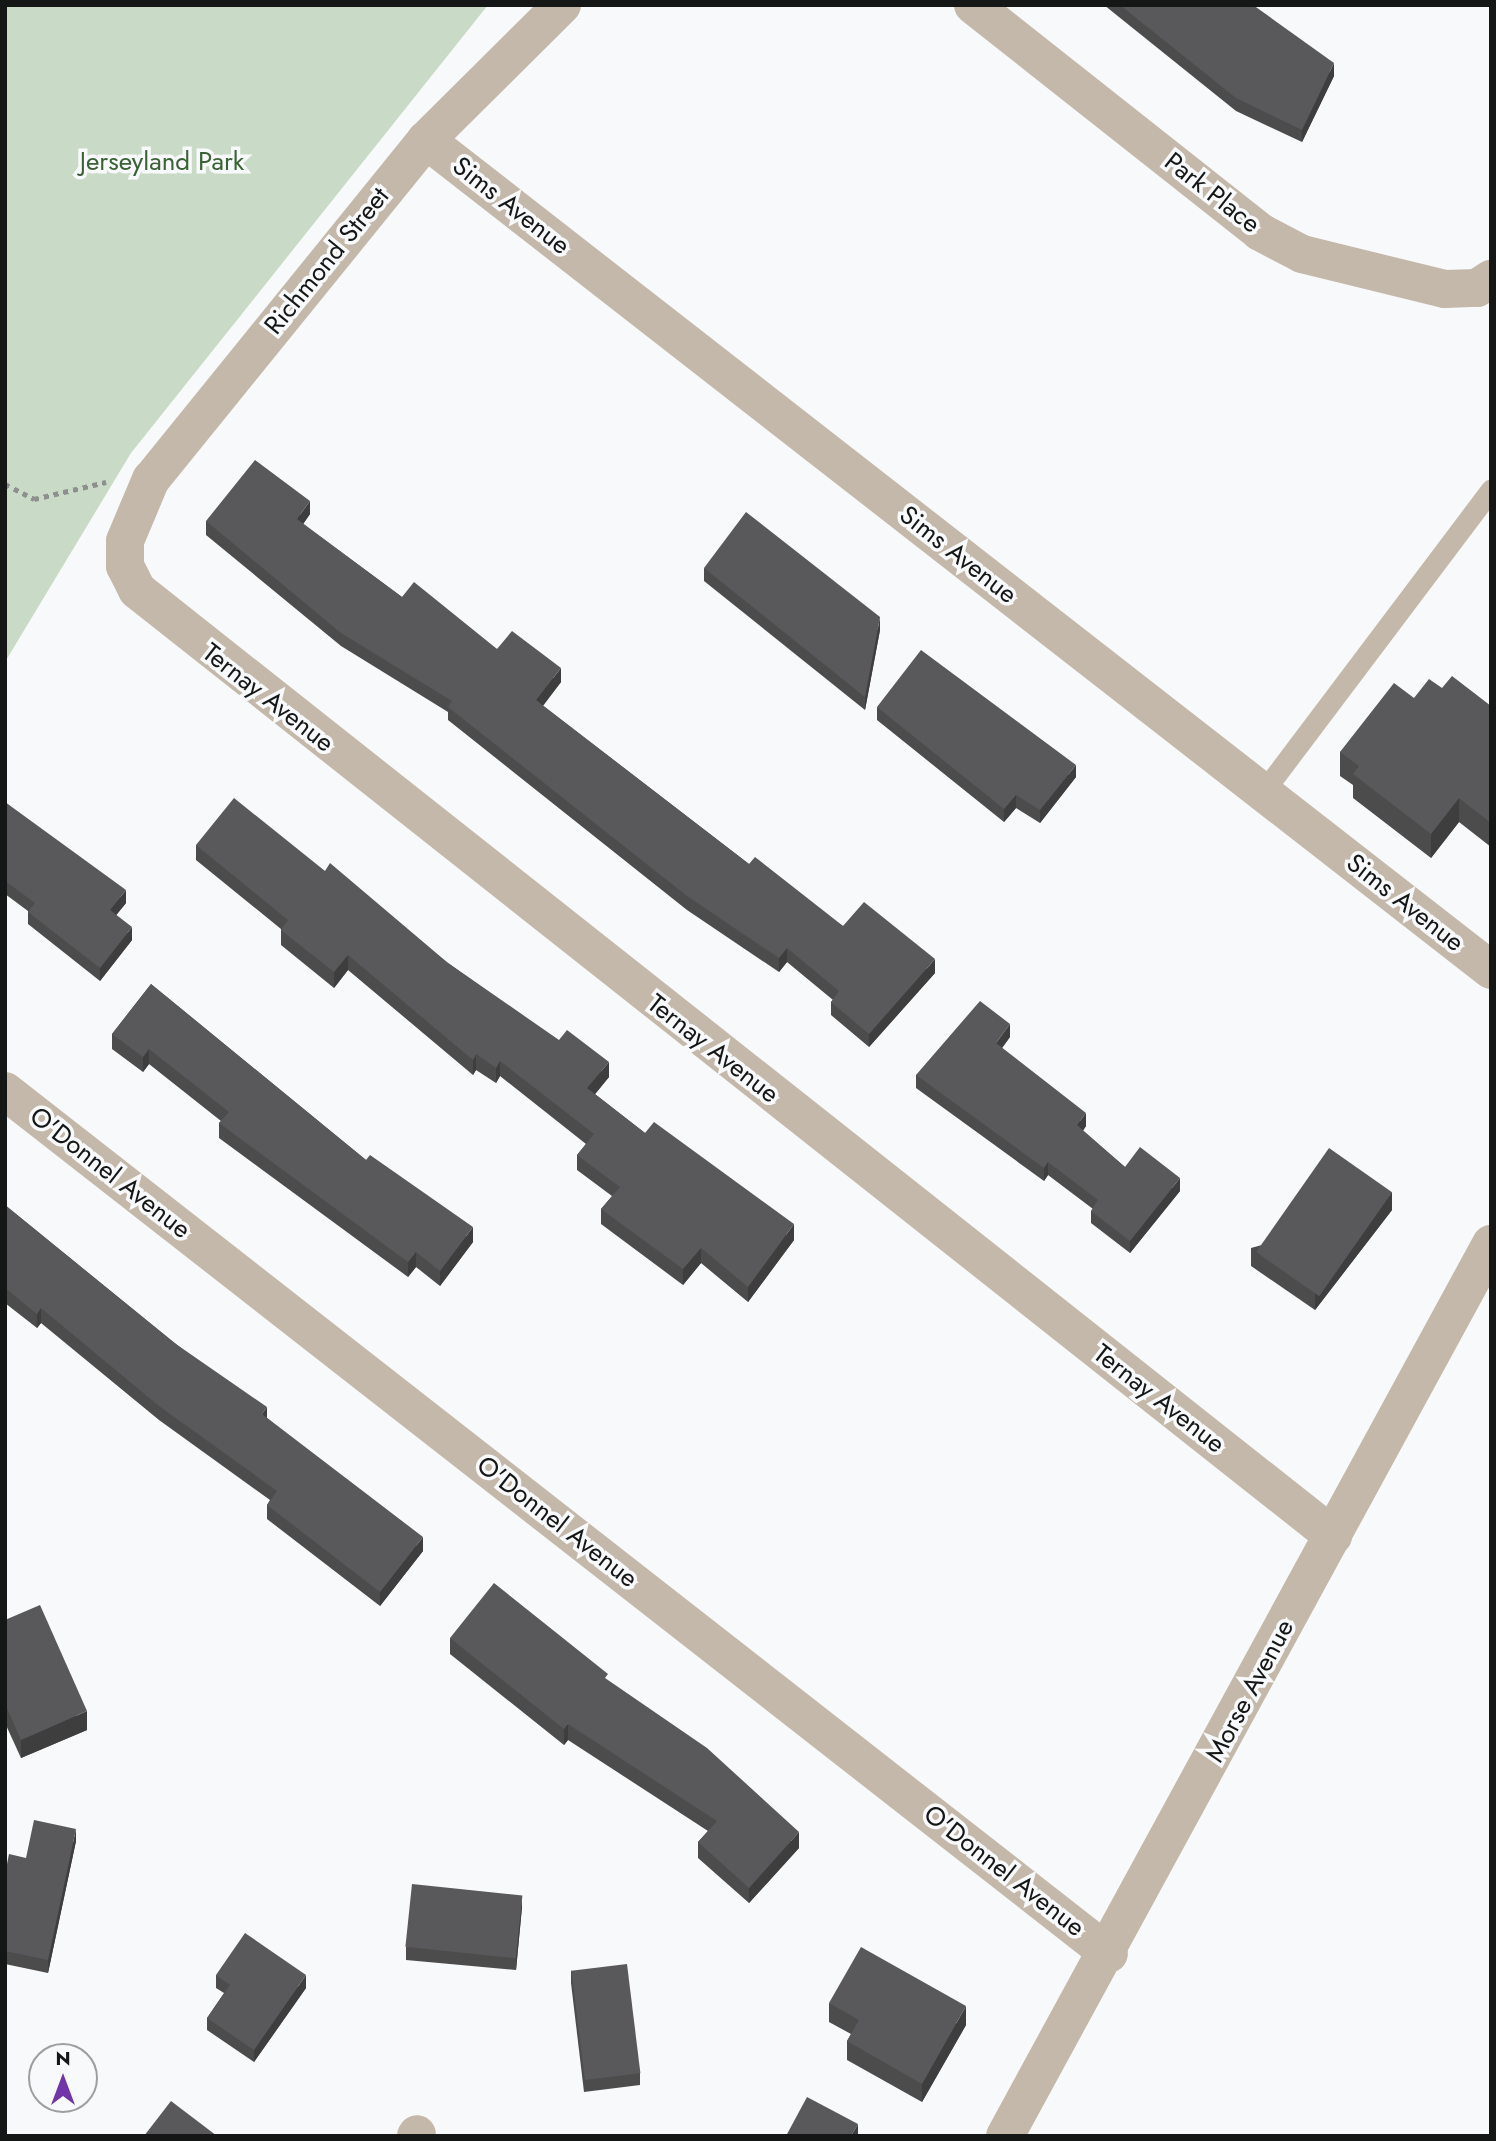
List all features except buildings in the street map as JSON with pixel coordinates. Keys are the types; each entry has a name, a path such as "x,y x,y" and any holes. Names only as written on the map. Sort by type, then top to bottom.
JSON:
{"street":[{"name":"Richmond Street","path":"125,541 151,479 426,140 562,5"},
{"name":"Park Place","path":"973,5 1260,232 1302,254 1445,289 1477,288 1491,279"},
{"name":"Sims Avenue","path":"426,140 1491,970"},
{"name":"Ternay Avenue","path":"125,541 131,578 159,613 1334,1536"},
{"name":"O'Donnel Avenue","path":"5,1091 1109,1954"},
{"name":"Morse Avenue","path":"1005,2136 1109,1954 1491,1244"}],"lane":[{"path":"1263,792 1491,489"}],"path":[{"path":"5,484 34,499 93,482 151,479"}],"green space":[{"name":"Jerseyland Park","path":"5,5 488,5 131,453 5,662"}]}
